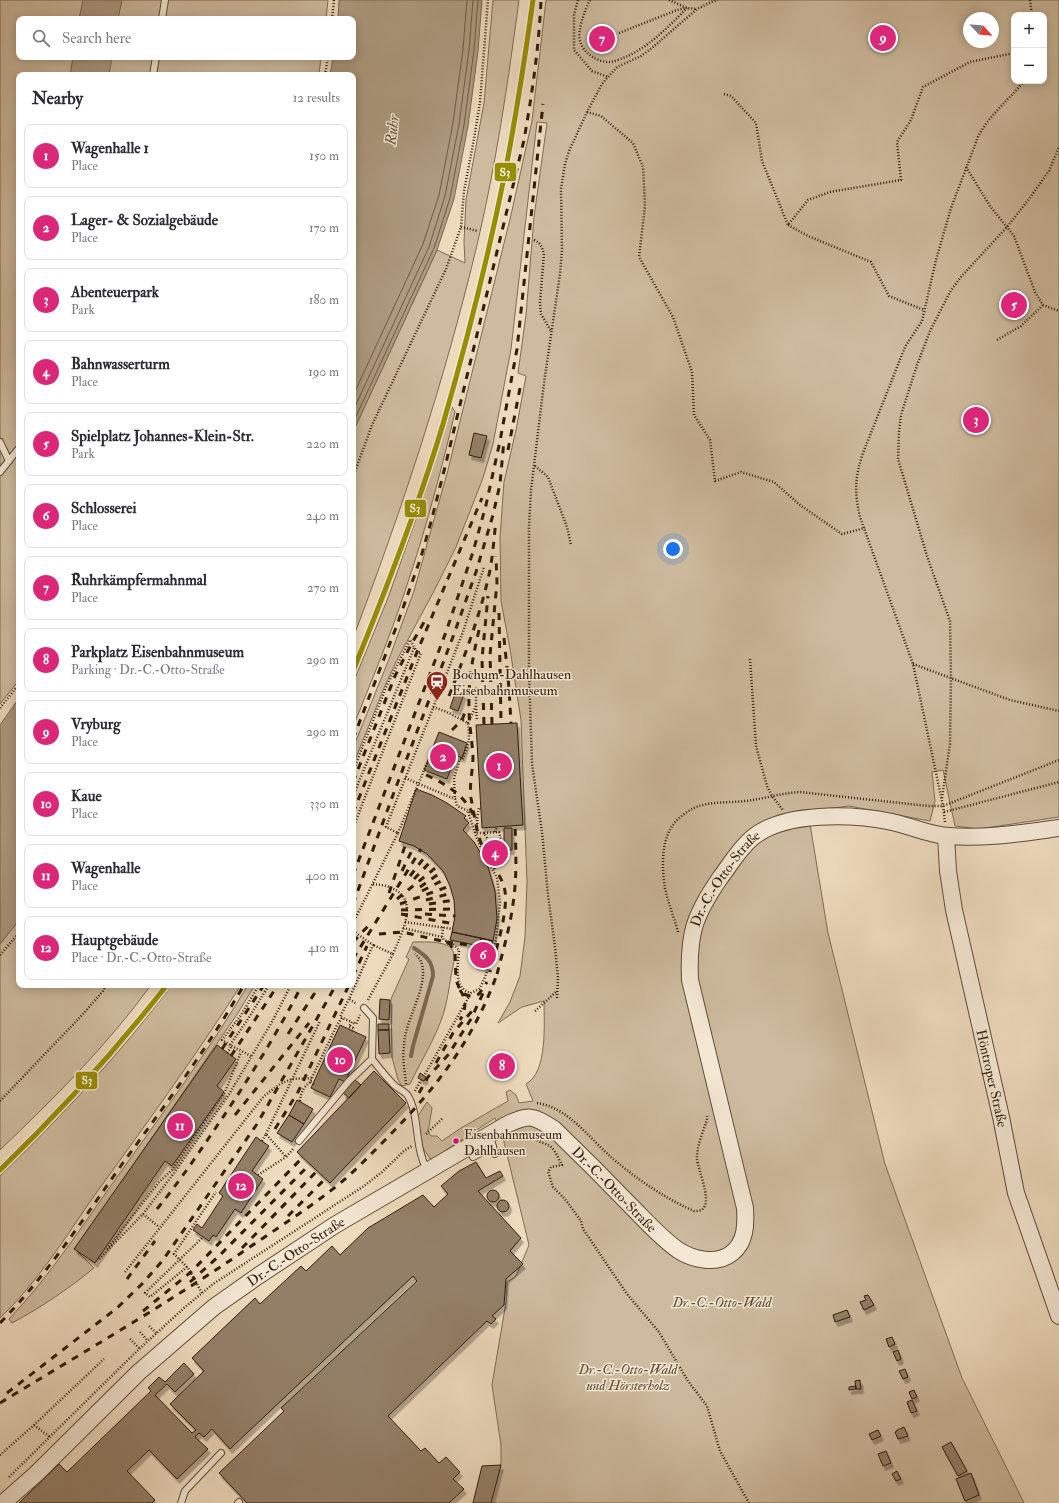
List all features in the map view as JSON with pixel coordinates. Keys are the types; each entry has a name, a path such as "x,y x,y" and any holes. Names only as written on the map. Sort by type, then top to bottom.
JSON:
{"street":[{"name":"Dr.-C.-Otto-Straße","path":"3,1503 36,1474 139,1372 214,1307 336,1225 428,1172 491,1140 506,1124 520,1118 534,1118 554,1129 658,1233 678,1250 692,1256 714,1260 727,1257 740,1245 746,1218 708,1051 690,980 689,947 692,934 704,902 745,844 753,837 772,826 809,818 838,817 873,819 893,822 946,836 972,837 1002,835 1059,828"},
{"name":"Höntroper Straße","path":"946,836 948,871 954,910 1001,1117 1016,1193 1059,1316"}],"lane":[{"path":"162,16 165,0"},
{"path":"154,72 156,60"},
{"path":"0,442 9,461"},
{"path":"0,472 16,452"},
{"path":"364,1008 372,1018 372,1059 395,1087 408,1094 414,1110 422,1161 428,1172"},
{"path":"299,1141 349,1082 372,1059"},
{"path":"473,1158 491,1140 495,1154"},
{"path":"182,1503 185,1491 221,1453"}],"path":[{"path":"332,16 334,0"},
{"path":"356,469 372,425 446,269 461,227 464,191 478,117 488,0"},
{"path":"578,0 574,14 574,50 592,71 608,77"},
{"path":"590,0 586,7 582,22 580,41 584,50 589,55 605,62 611,62 627,56 642,48 687,8"},
{"path":"669,0 687,8"},
{"path":"557,998 558,978 556,947 548,895 542,832 533,779 529,672 529,527 534,466 561,256 561,189 565,164 569,151 587,112 602,84 617,67 641,56 697,9 718,0"},
{"path":"1030,0 1032,12"},
{"path":"619,33 677,10 687,8 697,9"},
{"path":"788,225 808,200 830,192 901,180 897,142 911,120 923,87 970,62 1011,54"},
{"path":"326,72 328,60"},
{"path":"946,836 942,800 937,783 913,664 860,516 855,485 859,466 905,347 920,326 950,208 966,167 982,129 1021,84"},
{"path":"724,94 731,96 756,123 762,161 788,225 808,236 871,262 889,296 924,310"},
{"path":"587,112 601,116 633,143 643,167 645,206 639,258 673,317 692,372 694,415 710,440 716,481 741,472 774,482 800,505 842,534 865,528"},
{"path":"942,800 950,744 950,621 927,556 898,459 899,432 903,410 917,365 940,310 950,292 960,278 1007,227 1040,185 1049,171 1059,147"},
{"path":"966,167 990,206 1014,236 1035,292 1043,304 1059,311"},
{"path":"461,227 478,231"},
{"path":"534,240 542,246 544,254 540,302 541,314 551,331"},
{"path":"997,340 1021,326 1043,304"},
{"path":"534,466 548,477 567,527 571,545"},
{"path":"398,833 386,827 463,632 484,567"},
{"path":"356,763 387,685 410,640 417,652 421,653 356,820"},
{"path":"356,789 414,648"},
{"path":"750,659 756,746 767,786 772,796"},
{"path":"913,664 1010,700 1059,711"},
{"path":"476,687 477,721"},
{"path":"0,708 16,688"},
{"path":"475,833 478,826 475,814 456,808 454,778 460,759 462,760 469,745 470,739 468,724 476,706"},
{"path":"433,707 447,712 468,724"},
{"path":"679,940 675,918 665,888 665,845 671,826 684,814 694,808 703,805 747,801 784,793 800,792 928,806 943,806 1059,760"},
{"path":"356,917 398,833 427,763"},
{"path":"406,778 455,799"},
{"path":"944,812 1059,782"},
{"path":"477,819 479,808 481,808"},
{"path":"424,1076 471,993 479,989 483,982 496,940 500,902 497,878 482,850 468,811"},
{"path":"495,832 496,827"},
{"path":"475,833 499,832 503,850 509,858 492,867"},
{"path":"484,833 487,838"},
{"path":"342,1018 356,1024 393,954 405,922 408,907 402,895 391,887 373,884"},
{"path":"405,922 453,929"},
{"path":"442,937 443,927"},
{"path":"403,928 442,937 444,940 452,943 459,950 457,970 459,983 464,990 471,993"},
{"path":"356,933 373,945 393,954"},
{"path":"0,955 16,936"},
{"path":"356,983 373,945"},
{"path":"407,1089 403,1057 404,1046 410,1017 420,993 423,972 420,957 415,954"},
{"path":"0,1101 84,1013 104,988"},
{"path":"251,1056 230,1046 222,1040 241,1015 257,988"},
{"path":"227,1053 267,988"},
{"path":"241,1052 225,1092 190,1144 172,1170 159,1182 99,1258 143,1214 174,1173 228,1096 289,988"},
{"path":"300,1101 300,1094 304,1087 310,1082 337,1025 342,1018 340,1017 354,988"},
{"path":"535,1011 558,991"},
{"path":"349,999 364,1008"},
{"path":"262,1141 320,1021"},
{"path":"352,1022 349,1027 353,1028 352,1031"},
{"path":"125,1272 159,1227 264,1096 280,1084 292,1079 312,1078"},
{"path":"310,1082 314,1084"},
{"path":"554,1108 567,1117 630,1173 669,1200 694,1211 698,1211 705,1206 707,1201 704,1184 698,1168 697,1158 698,1148 708,1120 707,1113"},
{"path":"528,1117 534,1138 552,1148 562,1165 551,1167 548,1172 553,1187 565,1198 581,1221 583,1229 627,1294 659,1332 688,1381 707,1406 720,1451 749,1503"},
{"path":"418,1143 442,1118"},
{"path":"266,1134 286,1157"},
{"path":"258,1175 286,1157 299,1141"},
{"path":"202,1293 187,1266 174,1254 216,1192"},
{"path":"143,1214 159,1227"},
{"path":"187,1266 150,1297 145,1293 203,1237"},
{"path":"149,1326 156,1333"},
{"path":"140,1332 148,1341"},
{"path":"130,1339 140,1348"},
{"path":"0,1455 34,1426 104,1359"},
{"path":"34,1426 50,1438"}],"green space":[{"path":"0,0 328,0 326,16 16,16 16,60 321,60 319,72 16,72 16,684 0,704"},
{"path":"493,0 519,0 501,123 477,245 437,394 389,541 356,630 356,426 437,250 465,263 464,242 466,200 484,103"},
{"path":"546,0 1059,0 1059,817 979,829 955,826 943,770 932,772 935,801 930,821 849,806 809,811 759,823 750,849 769,834 810,824 828,933 885,1164 962,1378 1024,1503 488,1503 494,1490 501,1463 501,1445 492,1385 506,1302 507,1282 516,1276 529,1245 503,1138 495,1118 431,1160 421,1145 418,1116 427,1102 432,1108 428,1132 431,1136 437,1136 442,1141 461,1128 508,1101 506,1092 510,1090 516,1095 519,1103 533,1101 526,1084 533,1078 538,1069 543,1046 544,1001 522,1007 498,1023 510,1002 520,976 525,937 527,882 521,720 501,601 500,537 504,482 526,376 518,373 526,315 534,217 547,123 537,122 511,349 493,444 483,478 456,547 398,658 384,688 356,758 356,741 389,659 414,591 448,470 511,215 532,121"},
{"path":"452,407 455,412 419,547 393,625 356,719 356,676 388,598 417,516"},
{"path":"16,924 16,988 149,988 116,1029 79,1071 0,1150 0,944"},
{"path":"413,942 435,942 446,945 453,951 454,960 447,1000 440,1024 410,1084 402,1086 398,1080 392,1057 391,999 409,959 406,957"},
{"path":"170,988 239,988 224,1012 50,1260 26,1290 0,1318 0,1176 46,1131 90,1084"},
{"path":"246,988 253,988 238,1013 75,1249 94,1268 34,1311 12,1323 9,1319 52,1268 201,1059"}],"water":[{"path":"83,0 122,0 119,16 80,16"},
{"name":"Ruhr","path":"339,0 482,0 478,51 468,126 454,199 437,250 356,426 356,72 330,72 332,60 356,60 356,16 338,16"},
{"path":"72,60 112,60 110,72 70,72"},
{"path":"16,702 16,924 0,944 0,725"}],"building":[{"path":"474,433 487,436 481,458 469,455"},
{"path":"456,691 464,694 458,711 450,708"},
{"path":"517,723 523,825 482,828 476,725"},
{"path":"439,732 467,743 462,758 456,755 447,779 424,770"},
{"path":"416,789 447,803 466,816 464,818 469,823 463,830 474,842 483,857 488,867 495,891 497,919 493,941 452,932 455,916 454,900 450,886 443,871 427,854 414,846 399,841"},
{"path":"504,828 512,828 512,850 504,850"},
{"path":"495,844 501,846 503,852 501,858 495,860 489,858 487,852 489,846"},
{"path":"504,851 506,857 496,863 495,860 500,858"},
{"path":"452,932 481,938 480,946 450,940"},
{"path":"481,938 493,941 486,968 475,965"},
{"path":"380,999 390,1000 389,1020 379,1019"},
{"path":"378,1024 389,1024 389,1030 378,1030"},
{"path":"340,1025 366,1037 345,1082 339,1079 330,1097 311,1088"},
{"path":"378,1030 389,1030 390,1053 379,1054"},
{"path":"217,1045 236,1059 217,1086 224,1092 172,1166 165,1161 95,1263 74,1249"},
{"path":"374,1071 406,1103 330,1183 297,1152"},
{"path":"420,1073 426,1077 424,1081 418,1078"},
{"path":"355,1080 361,1085 349,1098 343,1093"},
{"path":"297,1100 313,1109 304,1124 289,1115"},
{"path":"289,1115 304,1124 292,1142 277,1133"},
{"path":"256,1137 269,1146 252,1171 263,1179 241,1213 235,1209 216,1237 213,1235 209,1241 193,1230 197,1224 202,1228 223,1196 219,1193"},
{"path":"476,1162 486,1178 500,1171 503,1176 478,1191 521,1238 510,1251 523,1264 506,1279 504,1305 492,1316 496,1319 491,1324 487,1321 388,1416 421,1451 425,1448 439,1463 446,1457 460,1472 453,1479 464,1489 449,1503 247,1503 219,1473 284,1411 281,1408 417,1281 413,1276 230,1449 212,1429 204,1437 199,1433 195,1437 208,1449 177,1479 149,1450 127,1471 155,1500 152,1503 19,1503 59,1464 67,1472 151,1391 148,1388 159,1377 165,1382 184,1363 194,1374 175,1392 167,1384 155,1395 192,1433 196,1430 170,1404 204,1371 192,1358 255,1298 260,1304 301,1266 306,1271 332,1246 340,1255 368,1228 423,1195 434,1207 448,1194 441,1186 459,1171"},
{"path":"493,1190 497,1192 499,1196 497,1200 493,1202 489,1200 487,1196 489,1192"},
{"path":"503,1200 507,1202 509,1206 507,1210 503,1212 499,1210 497,1206 499,1202"},
{"path":"868,1295 874,1305 864,1310 860,1302 866,1300 864,1296"},
{"path":"847,1310 850,1317 835,1322 833,1315"},
{"path":"892,1337 895,1344 889,1347 886,1339"},
{"path":"898,1350 901,1359 897,1361 893,1352"},
{"path":"905,1369 908,1377 903,1379 899,1371"},
{"path":"860,1380 861,1389 856,1389 855,1381"},
{"path":"856,1386 856,1389 849,1390 849,1387"},
{"path":"914,1390 917,1397 912,1399 909,1392"},
{"path":"912,1400 917,1411 911,1413 907,1402"},
{"path":"904,1427 908,1436 898,1439 895,1432"},
{"path":"878,1430 881,1436 872,1440 869,1434"},
{"path":"951,1442 967,1471 958,1476 942,1447"},
{"path":"886,1451 891,1463 883,1466 878,1454"},
{"path":"501,1465 491,1503 473,1503 482,1466"},
{"path":"897,1471 901,1479 896,1481 892,1474"},
{"path":"971,1473 979,1495 965,1501 956,1479"}],"waterway":[{"path":"411,1056 433,976 432,966 428,959 414,948"}],"railway":[{"path":"356,731 397,625 421,557 445,467 524,140 535,70 541,0"},
{"path":"356,867 446,632 473,552 486,505 500,441 517,349 543,104"},
{"path":"508,450 521,383"},
{"path":"356,896 476,572 493,515 500,484 504,440"},
{"path":"356,805 417,652 482,498"},
{"path":"449,696 467,649 482,602 490,570 496,521"},
{"path":"492,724 490,655 497,583 496,556"},
{"path":"484,724 482,659 488,596"},
{"path":"499,613 501,723"},
{"path":"356,774 395,676 427,617"},
{"path":"479,630 469,688 469,714 473,756 470,788 481,843 496,869 505,891 505,910 501,932 490,972"},
{"path":"504,638 511,723"},
{"path":"452,730 462,720 467,707"},
{"path":"426,775 453,790 459,795 473,814"},
{"path":"497,974 512,913 516,865 515,826"},
{"path":"389,893 406,843"},
{"path":"402,871 414,846"},
{"path":"356,954 421,849"},
{"path":"410,876 427,854"},
{"path":"414,879 433,859"},
{"path":"397,899 439,865"},
{"path":"420,887 443,871"},
{"path":"422,891 447,878"},
{"path":"400,904 450,886"},
{"path":"426,900 452,893"},
{"path":"429,904 454,900"},
{"path":"401,910 455,909"},
{"path":"401,914 454,924"},
{"path":"425,914 455,916"},
{"path":"356,939 370,924"},
{"path":"379,934 402,932 450,944 455,952 456,980 460,990 466,995 470,996 479,994 487,982"},
{"path":"446,942 477,946"},
{"path":"356,970 367,946"},
{"path":"0,1403 214,1271 304,1211 344,1180 404,1120 436,1083 463,1045 475,1024 496,977"},
{"path":"0,1323 33,1286 77,1228 200,1055 242,988"},
{"path":"222,1049 262,988"},
{"path":"231,1056 276,988"},
{"path":"157,1209 190,1166 243,1087 300,988"},
{"path":"288,1034 318,988"},
{"path":"7,1393 117,1308 142,1284 163,1260 257,1124 334,988"},
{"path":"275,1129 298,1092 348,988"},
{"path":"419,1093 428,1077 448,1055 471,1019 485,989"},
{"path":"460,990 465,1001 464,1012 460,1020"},
{"path":"436,1063 453,1033 472,1011"},
{"path":"235,1115 309,1023"},
{"path":"143,1311 191,1272 303,1157"},
{"path":"190,1282 218,1257 310,1164"},
{"path":"242,1248 317,1171"},
{"path":"288,1216 325,1179"},
{"path":"127,1279 155,1241"}],"transit line":[{"name":"S3","path":"356,663 423,487 443,424 477,299 505,173 533,0"},
{"name":"S3","path":"0,1170 44,1126 86,1080 127,1034 165,988"}],"place":[{"name":"Vryburg","path":"883,38"},
{"name":"Ruhrkämpfermahnmal","path":"602,39"},
{"name":"Spielplatz Johannes-Klein-Str.","path":"1014,305"},
{"name":"Abenteuerpark","path":"976,420"},
{"name":"Bochum-Dahlhausen Eisenbahnmuseum","path":"437,702"},
{"name":"Lager- & Sozialgebäude","path":"443,757"},
{"name":"Wagenhalle 1","path":"499,766"},
{"name":"Bahnwasserturm","path":"495,853"},
{"name":"Schlosserei","path":"483,955"},
{"name":"Kaue","path":"340,1060"},
{"name":"Parkplatz Eisenbahnmuseum","path":"502,1066"},
{"name":"Wagenhalle","path":"180,1126"},
{"name":"Eisenbahnmuseum Dahlhausen","path":"456,1141"},
{"name":"Hauptgebäude","path":"241,1186"}],"park label":[{"name":"Dr.-C.-Otto-Wald","path":"722,1302"},
{"name":"Dr.-C.-Otto-Wald und Hörsterholz","path":"628,1378"}]}
